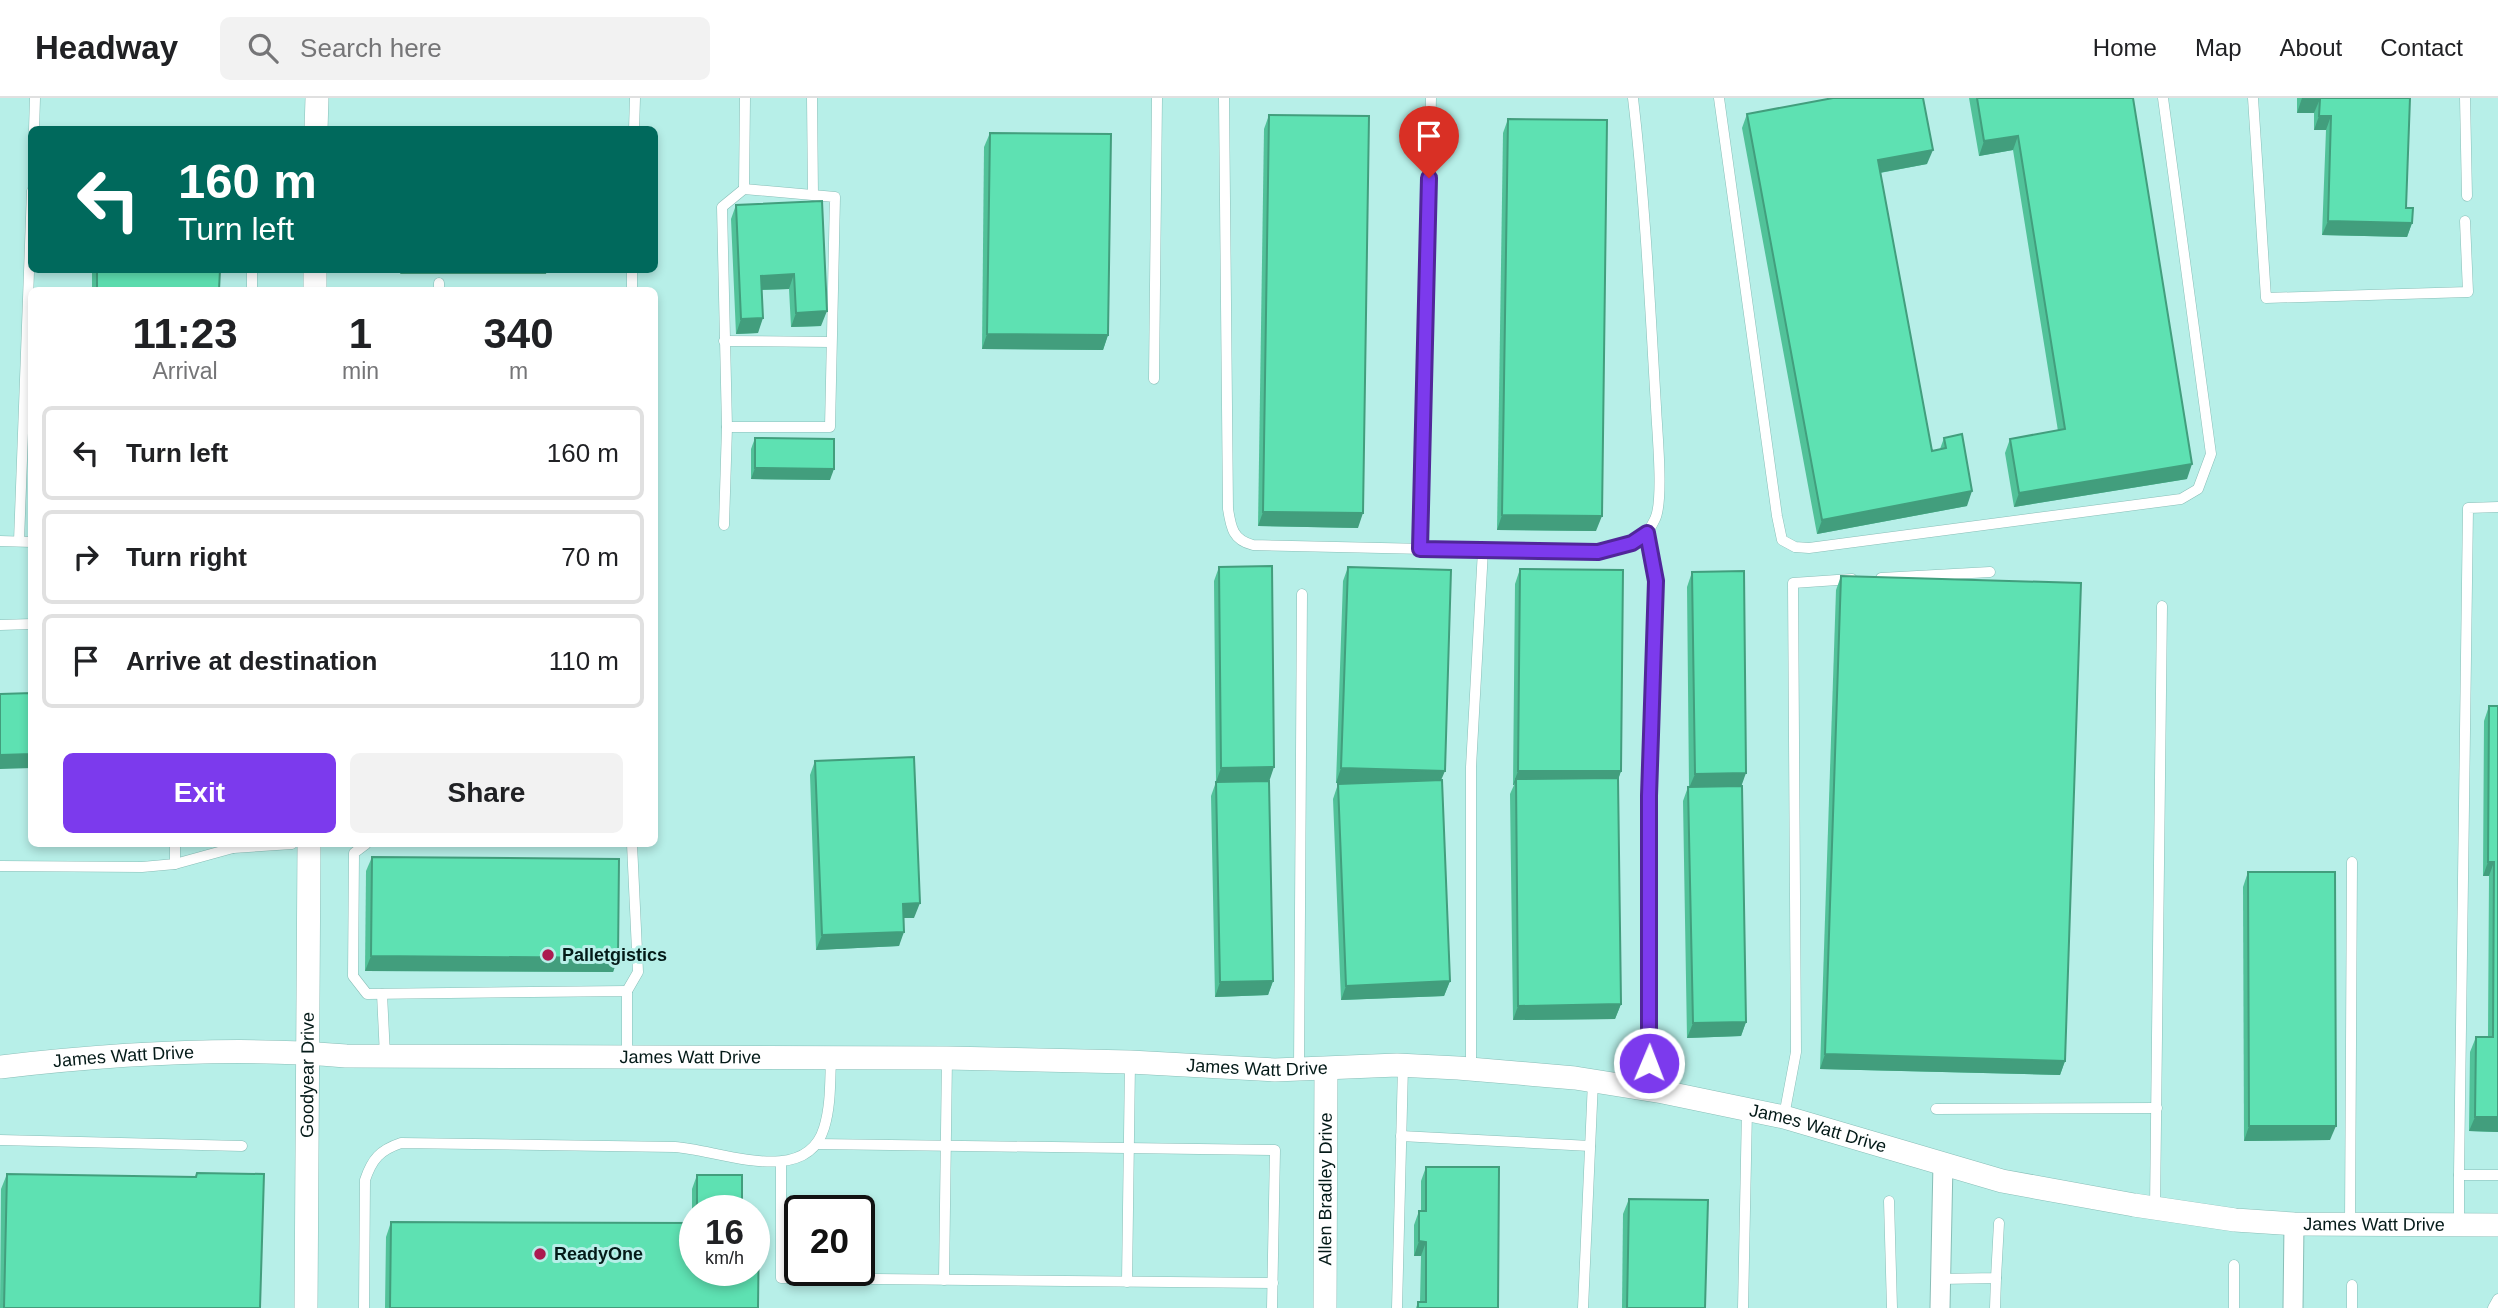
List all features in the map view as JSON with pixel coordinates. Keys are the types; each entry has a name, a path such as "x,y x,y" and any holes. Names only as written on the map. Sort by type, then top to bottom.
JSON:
{"street":[{"path":"316,126 317,98"},
{"name":"Goodyear Drive","path":"306,1308 309,847"},
{"name":"James Watt Drive","path":"0,1067 173,1053 307,1053 947,1058 1299,1069 1403,1066 1471,1069 1648,1089 1784,1117 2002,1181 2155,1208 2235,1220 2294,1224 2498,1225"},
{"name":"Allen Bradley Drive","path":"1325,1308 1326,1069"},
{"path":"1940,1308 1943,1163"},
{"path":"2293,1308 2294,1224"}],"lane":[{"path":"34,126 35,98"},
{"path":"634,126 635,98"},
{"path":"744,189 745,98"},
{"path":"812,98 813,195"},
{"path":"1154,379 1157,98"},
{"path":"1224,98 1228,509 1231,531 1239,542 1253,545 1598,552 1632,543 1647,533 1657,517 1658,447 1643,177 1633,98"},
{"path":"1420,549 1431,98"},
{"path":"1719,98 1777,516 1782,540 1795,547 1809,548 2181,499 2198,489 2211,454 2163,98"},
{"path":"2253,98 2266,298 2468,292 2465,221"},
{"path":"2465,98 2467,196"},
{"path":"724,525 727,427 722,207 744,189 835,197 830,427 727,427"},
{"path":"19,541 28,299"},
{"path":"724,341 831,342"},
{"path":"2459,1225 2468,508 2498,507"},
{"path":"1647,533 1656,581 1649,796 1648,1089"},
{"path":"0,541 28,542"},
{"path":"1471,1069 1471,767 1483,550"},
{"path":"1872,578 1990,572"},
{"path":"1784,1117 1796,1052 1793,583 1858,579"},
{"path":"1299,1069 1302,594"},
{"path":"2155,1208 2162,606"},
{"path":"0,625 28,624"},
{"path":"175,847 175,864"},
{"path":"0,866 175,864 230,847"},
{"path":"362,847 354,853 353,976 367,994 627,991"},
{"path":"627,1056 627,991 638,972 632,847"},
{"path":"2350,1225 2352,862"},
{"path":"382,994 385,1055"},
{"path":"364,1308 365,1180 371,1162 384,1149 401,1143 675,1147 781,1163 804,1156 817,1144 824,1129 828,1105 831,1057"},
{"path":"944,1280 947,1058"},
{"path":"1127,1282 1130,1062"},
{"path":"1397,1308 1403,1066"},
{"path":"1583,1308 1593,1081"},
{"path":"1936,1109 2157,1108"},
{"path":"1743,1308 1747,1110"},
{"path":"1401,1136 1590,1146"},
{"path":"0,1140 242,1146"},
{"path":"817,1144 1275,1150 1272,1308"},
{"path":"781,1163 780,1278 1273,1283"},
{"path":"2459,1175 2498,1175"},
{"path":"1889,1201 1892,1308"},
{"path":"1995,1308 1999,1223"},
{"path":"2234,1265 2234,1308"},
{"path":"1940,1279 1996,1278"},
{"path":"2352,1285 2352,1308"},
{"path":"2493,1308 2498,1299"}],"building":[{"path":"1833,98 1923,98 1933,150 1878,160 1932,451 1946,448 1944,438 1962,434 1972,491 1822,520 1747,114"},
{"path":"1977,98 2133,98 2192,464 2019,493 2010,439 2065,429 2018,136 1984,141"},
{"path":"2302,98 2410,98 2406,208 2413,208 2412,223 2328,221 2331,116 2319,116 2320,99"},
{"path":"1269,115 1369,116 1363,513 1263,512"},
{"path":"1508,119 1607,120 1602,516 1502,515"},
{"path":"990,133 1111,134 1108,335 987,334"},
{"path":"822,201 827,311 796,313 794,274 761,276 763,318 741,319 736,205"},
{"path":"97,273 220,273 219,287 97,287"},
{"path":"755,438 834,439 834,469 755,468"},
{"path":"1272,566 1274,767 1221,768 1219,567"},
{"path":"1348,567 1451,570 1445,771 1341,768"},
{"path":"1520,569 1623,570 1621,771 1518,771"},
{"path":"1744,571 1746,773 1695,774 1692,572"},
{"path":"1841,576 2081,583 2065,1061 1825,1054"},
{"path":"28,693 28,754 0,755 0,694"},
{"path":"2489,706 2498,706 2498,1117 2475,1117 2476,1037 2493,1037 2494,862 2488,862"},
{"path":"914,757 920,903 903,904 904,932 822,935 815,761"},
{"path":"1618,778 1621,1004 1518,1006 1516,779"},
{"path":"1442,780 1450,981 1346,986 1338,784"},
{"path":"1269,781 1273,981 1220,982 1216,782"},
{"path":"1742,786 1746,1022 1693,1023 1688,787"},
{"path":"372,857 619,859 618,958 371,956"},
{"path":"2248,872 2335,872 2336,1126 2249,1126"},
{"path":"1426,1167 1499,1167 1498,1308 1418,1308 1418,1302 1426,1302 1426,1242 1419,1241 1419,1211 1426,1211"},
{"path":"197,1173 264,1174 260,1308 4,1308 7,1174 196,1177"},
{"path":"697,1175 742,1175 742,1195 697,1195"},
{"path":"1629,1199 1708,1200 1705,1308 1627,1308"},
{"name":"ReadyOne","path":"391,1222 679,1223 679,1286 758,1286 758,1308 390,1308"}],"place":[{"name":"Palletgistics","path":"548,955"},
{"name":"ReadyOne","path":"540,1254"}],"route":[{"path":"1429,178 1420,549 1598,552 1632,543 1647,533 1656,581 1649,796 1649,1063"}]}
